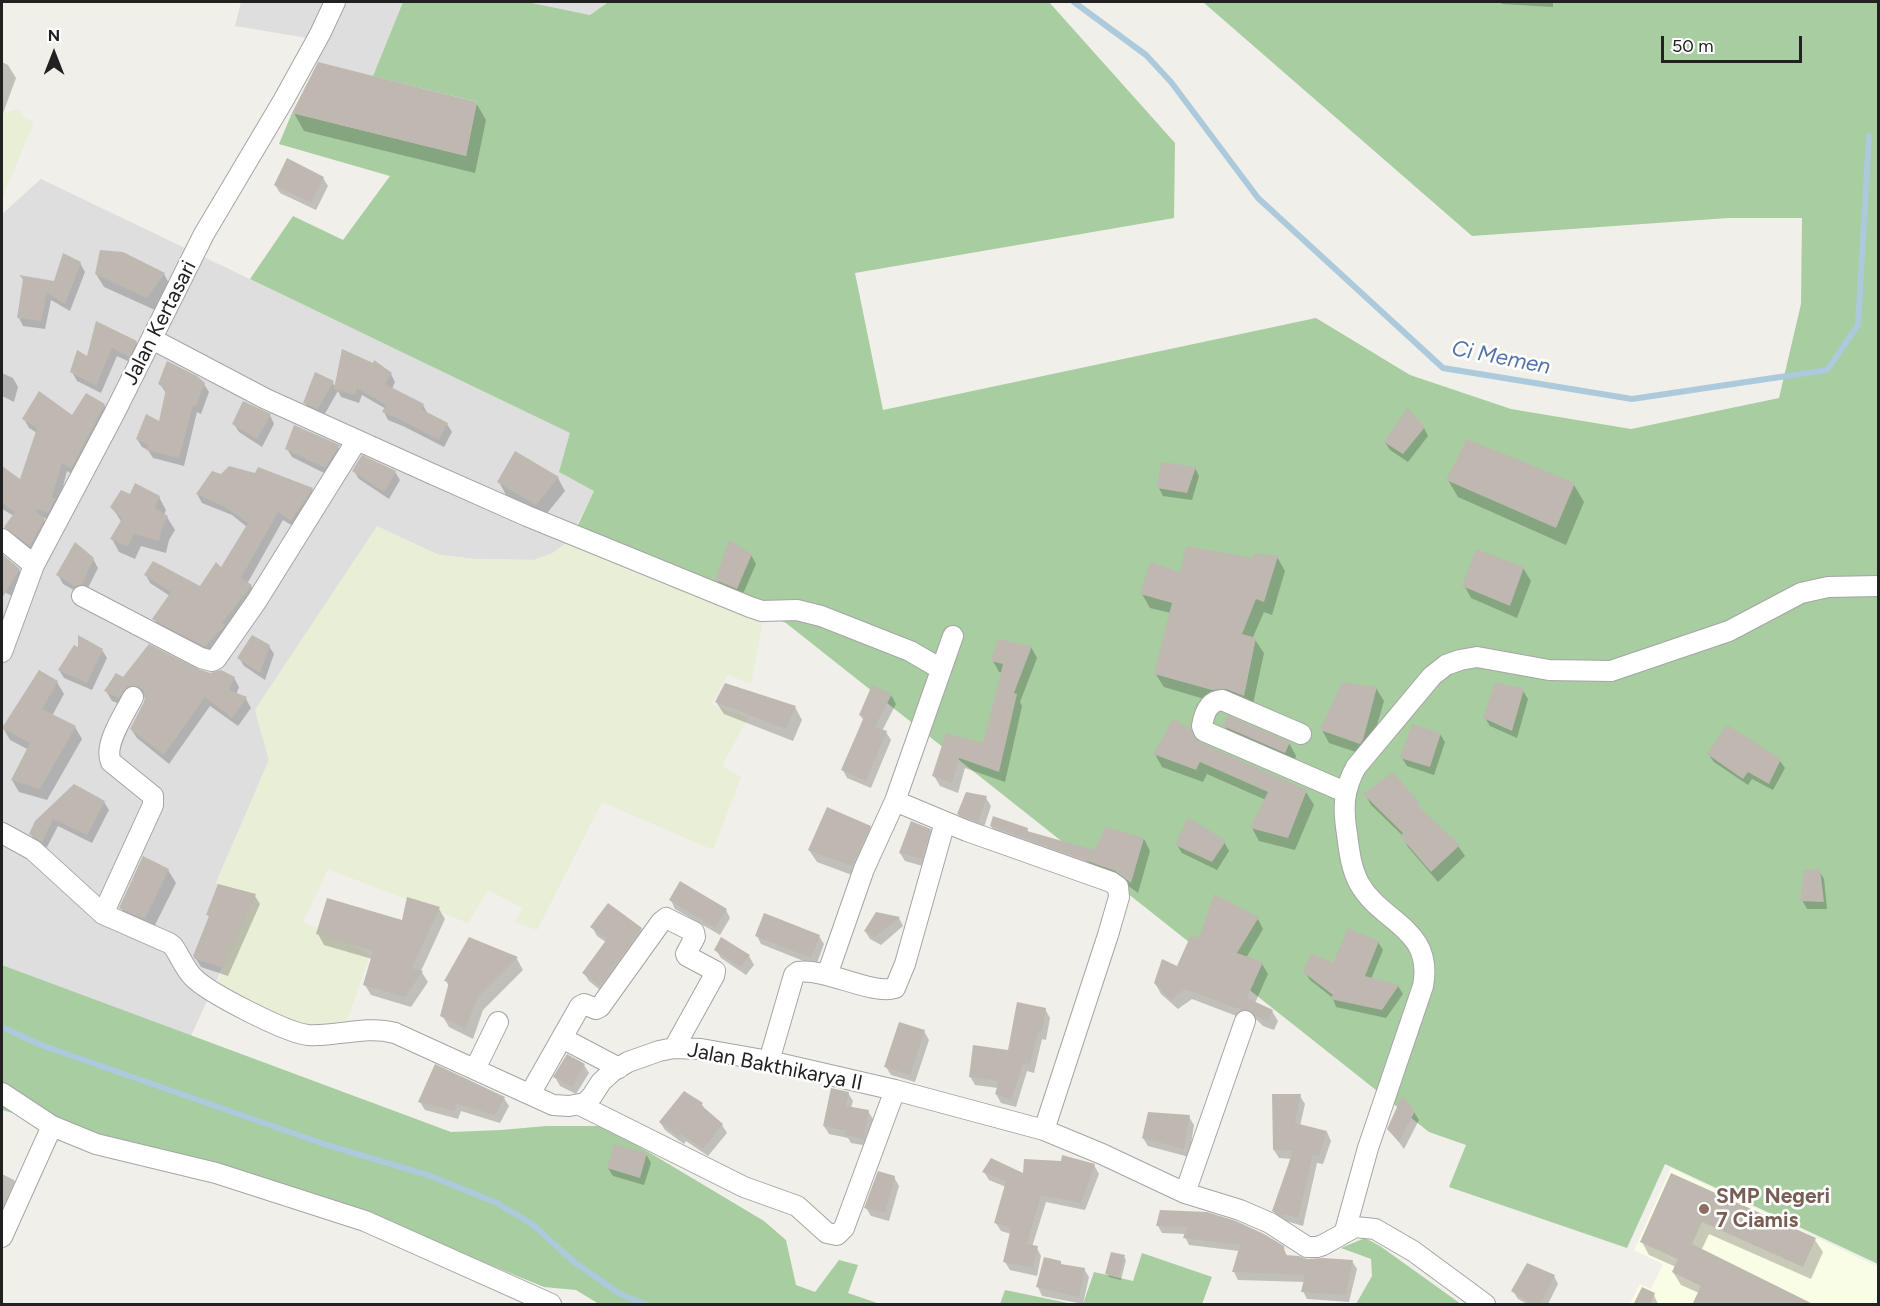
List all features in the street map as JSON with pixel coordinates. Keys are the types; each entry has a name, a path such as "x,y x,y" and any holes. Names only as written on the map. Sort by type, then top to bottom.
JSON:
{"street":[{"name":"Jalan Kertasari","path":"2,652 34,565 204,234 283,101 335,2"},
{"path":"152,339 266,399 527,516 750,607 762,610 797,610 821,616 910,651 941,669"},
{"path":"81,596 212,662 256,602 357,440"},
{"path":"2,539 34,565"},
{"path":"1345,1231 1368,1148 1423,986 1425,972 1419,947 1408,930 1370,897 1359,882 1353,868 1343,803 1345,792 1356,767 1413,697 1432,676 1460,660 1477,657 1549,670 1611,671 1729,631 1801,593 1828,587 1878,586"},
{"path":"827,975 864,869 894,801 953,636"},
{"path":"103,914 154,802 150,794 111,762 108,756 109,746 133,697"},
{"path":"1301,735 1221,700 1209,705 1202,726 1204,731 1345,792"},
{"path":"894,801 945,822 1114,883 1119,888 1119,897 1108,935 1044,1130"},
{"path":"769,1061 794,975 802,971 883,989 896,988 905,964 945,822"},
{"path":"2,833 40,856 103,914 174,946 194,978 214,993 300,1033 316,1035 366,1029 386,1030 558,1106 580,1105 744,1187 797,1206 813,1222 832,1235 837,1235 844,1228 895,1090"},
{"path":"530,1094 582,1005 596,1009 600,1007 661,921 668,918 694,932 695,938 687,956 715,970 714,976 674,1048"},
{"path":"1185,1193 1245,1021"},
{"path":"475,1069 498,1022"},
{"path":"562,1038 619,1068"},
{"name":"Jalan Bakthikarya II","path":"580,1105 588,1100 606,1077 619,1068 659,1051 674,1048 701,1049 769,1061 895,1090 1044,1130 1185,1193 1270,1222 1307,1246 1323,1245 1345,1231 1361,1226 1382,1233 1413,1251 1485,1305"},
{"path":"2,1094 52,1126 96,1143 216,1173 365,1221 551,1305"},
{"path":"2,1237 52,1126"}],"shaded area":[{"path":"241,2 403,2 373,76 315,62 325,41 235,26"},
{"path":"527,2 607,2 590,15"},
{"path":"19,109 24,118 34,122 2,199 2,110 6,113"},
{"path":"41,179 571,433 594,491 568,542 553,553 534,560 474,559 439,555 377,527 255,710 269,760 216,883 256,894 191,1036 2,965 2,214"},
{"path":"377,526 439,555 474,559 534,560 553,553 568,542 763,621 751,684 728,675 711,704 748,718 722,766 741,777 713,850 602,802 537,930 515,922 523,908 488,890 468,923 328,869 303,922 370,954 345,1027 310,1033 215,987 256,895 216,883 269,760 255,710"},
{"name":"SMP Negeri 7 Ciamis","path":"1671,1168 1878,1267 1878,1304 1630,1304 1640,1284 1651,1289 1663,1264 1634,1250"}],"green space":[{"path":"403,2 527,2 590,15 608,2 1049,2 1175,143 1174,218 855,273 883,410 1316,318 1410,375 1511,409 1631,429 1779,398 1801,304 1802,218 1728,218 1472,236 1203,2 1878,2 1878,1264 1665,1164 1627,1248 1449,1187 1466,1145 1429,1132 786,623 575,531 594,491 559,472 570,433 250,279 293,216 343,240 390,176 279,144 292,113 466,156 477,102 373,76"},
{"path":"2,965 451,1132 546,1126 605,1126 764,1221 786,1240 796,1285 815,1292 839,1260 858,1265 848,1293 880,1304 599,1304 576,1290 544,1287 360,1212 2,1110"},
{"path":"1365,1238 1380,1246 1461,1304 1356,1304 1372,1276 1371,1259 1341,1248"},
{"path":"1142,1253 1212,1277 1202,1304 1083,1304 1094,1272 1133,1281"},
{"path":"1005,1290 1073,1304 1000,1304"}],"building":[{"path":"318,62 477,102 466,156 292,113"},
{"path":"287,158 324,177 311,203 274,185"},
{"path":"100,250 123,252 165,273 147,298 95,274"},
{"path":"63,253 81,262 65,304 47,293 41,321 17,318 23,279 19,275 54,281"},
{"path":"96,321 137,341 129,357 112,348 96,386 70,372 77,350 87,356"},
{"path":"342,349 373,363 374,360 392,373 385,384 424,404 421,409 448,423 439,440 382,412 386,405 357,388 355,395 334,389"},
{"path":"167,361 197,376 205,383 196,406 193,405 179,458 146,450 149,445 136,439 146,414 159,421 166,389 158,384"},
{"path":"315,372 334,381 318,409 303,403"},
{"path":"39,391 72,415 86,393 105,404 71,469 62,463 52,497 55,499 48,513 38,509 36,512 45,519 30,546 4,527 15,512 2,503 2,466 20,479 37,428 22,419"},
{"path":"243,401 271,414 257,439 232,424"},
{"path":"1408,408 1425,427 1403,454 1384,442"},
{"path":"294,425 340,445 325,468 285,449"},
{"path":"1467,439 1575,483 1556,528 1446,480"},
{"path":"515,451 559,477 536,505 497,482"},
{"path":"362,455 396,471 384,492 352,471"},
{"path":"1161,462 1196,467 1187,493 1157,488"},
{"path":"229,466 255,473 258,467 313,488 291,521 278,512 241,578 252,585 222,623 225,625 205,647 152,619 171,592 144,575 153,561 200,586 216,562 221,567 248,523 225,507 196,494 212,471 221,474"},
{"path":"135,483 160,496 155,508 168,516 159,541 134,534 128,547 110,539 122,519 110,507 121,490 130,494"},
{"path":"729,540 752,554 737,589 715,580"},
{"path":"75,542 94,558 82,584 75,586 56,575"},
{"path":"1186,546 1253,558 1254,553 1278,556 1264,602 1256,599 1242,634 1256,638 1244,696 1226,689 1212,690 1154,674 1172,603 1140,594 1150,562 1180,572"},
{"path":"1476,549 1524,567 1510,606 1462,586"},
{"path":"2,554 20,569 2,598"},
{"path":"78,635 103,649 87,683 58,670 74,645 78,647"},
{"path":"252,635 270,645 260,673 237,658"},
{"path":"998,639 1032,646 1014,693 1017,694 999,772 959,758 952,783 932,776 946,733 983,743 1003,664 991,661"},
{"path":"149,644 198,669 210,673 221,670 235,677 229,690 247,697 232,718 205,697 164,755 130,729 144,702 143,690 138,686 127,687 119,698 104,691 116,673 123,677"},
{"path":"39,670 58,681 42,709 76,726 40,789 11,780 30,743 2,728"},
{"path":"1342,682 1377,687 1360,744 1320,730"},
{"path":"1495,682 1524,689 1512,731 1483,718"},
{"path":"725,683 796,706 786,729 715,702"},
{"path":"872,685 892,694 875,727 887,731 866,781 841,770 864,717 859,715"},
{"path":"1227,715 1290,742 1285,753 1223,726"},
{"path":"1173,719 1191,729 1199,742 1307,790 1288,838 1250,828 1268,792 1200,762 1196,770 1153,754"},
{"path":"1412,724 1441,733 1430,767 1400,758"},
{"path":"1727,725 1781,759 1769,784 1748,772 1743,779 1707,754"},
{"path":"1393,772 1420,804 1417,805 1460,845 1431,872 1400,836 1403,833 1363,794"},
{"path":"74,784 105,801 87,835 53,819 42,842 29,834 35,821"},
{"path":"966,792 987,796 978,822 957,814"},
{"path":"827,807 871,826 852,866 808,850"},
{"path":"993,816 1028,828 1027,831 1094,850 1106,827 1144,838 1131,883 1115,871 990,826"},
{"path":"1188,817 1226,841 1212,862 1175,845"},
{"path":"911,821 931,829 922,859 899,853"},
{"path":"143,856 169,869 145,919 119,908"},
{"path":"1820,869 1824,902 1800,901 1804,870"},
{"path":"680,881 727,909 715,928 669,900"},
{"path":"218,884 256,894 224,968 195,959 193,956 209,916 206,915"},
{"path":"1214,894 1259,917 1237,953 1263,962 1247,998 1273,1010 1268,1021 1255,1016 1249,1010 1241,1010 1185,989 1171,1000 1154,983 1162,959 1177,966 1191,935 1199,938"},
{"path":"407,897 440,907 412,968 423,971 405,997 363,985 373,951 316,934 327,898 402,920"},
{"path":"608,903 642,928 600,986 582,973 607,939 590,927"},
{"path":"876,912 900,917 875,937 864,931"},
{"path":"764,913 820,935 811,958 755,936"},
{"path":"1348,928 1379,941 1365,976 1399,985 1382,1010 1330,999 1333,995 1303,972 1311,953 1333,963"},
{"path":"469,937 518,957 477,998 466,1029 440,1016 449,982 444,981"},
{"path":"721,937 750,955 741,967 714,950"},
{"path":"1017,1002 1046,1008 1042,1032 1038,1031 1030,1065 1023,1064 1011,1100 995,1094 999,1081 969,1077 973,1045 1008,1050"},
{"path":"899,1022 925,1030 910,1075 884,1067"},
{"path":"567,1054 585,1064 572,1087 553,1077"},
{"path":"435,1064 505,1097 495,1115 457,1104 454,1111 418,1102"},
{"path":"831,1088 849,1092 846,1106 869,1110 864,1139 845,1135 846,1131 823,1126"},
{"path":"684,1091 703,1103 701,1105 723,1124 703,1149 681,1134 679,1137 659,1122"},
{"path":"1272,1094 1301,1094 1295,1123 1327,1131 1319,1156 1313,1155 1298,1218 1283,1214 1283,1217 1272,1211 1293,1151 1273,1150"},
{"path":"1402,1096 1415,1111 1399,1142 1387,1129"},
{"path":"1148,1112 1190,1115 1184,1149 1142,1138"},
{"path":"614,1144 647,1153 640,1178 607,1168"},
{"path":"1062,1155 1095,1164 1081,1203 1041,1195 1027,1244 1038,1246 1033,1268 1003,1262 1011,1228 994,1223 1006,1181 982,1172 991,1158 1023,1173 1024,1159 1061,1161"},
{"path":"878,1171 895,1176 885,1213 864,1208"},
{"path":"1671,1173 1816,1238 1803,1267 1702,1222 1692,1244 1815,1305 1692,1305 1701,1286 1672,1272 1678,1259 1640,1242"},
{"path":"1160,1210 1207,1212 1236,1221 1284,1246 1285,1255 1307,1259 1353,1260 1346,1295 1301,1292 1305,1275 1232,1272 1240,1245 1183,1238 1187,1227 1156,1226"},
{"path":"1111,1252 1125,1255 1119,1277 1105,1274"},
{"path":"1044,1257 1061,1261 1061,1264 1085,1268 1079,1297 1036,1287"},
{"path":"1527,1263 1555,1275 1540,1305 1534,1305 1511,1291"},
{"path":"1642,1287 1655,1293 1650,1305 1633,1305"}],"waterway":[{"name":"Ci Memen","path":"1074,2 1146,55 1171,82 1258,198 1443,368 1632,399 1827,370 1858,325 1869,136"},
{"path":"2,1027 41,1045 324,1144 428,1175 497,1203 532,1224 574,1262 620,1294 645,1304"}],"place":[{"name":"SMP Negeri 7 Ciamis","path":"1704,1209"}]}
